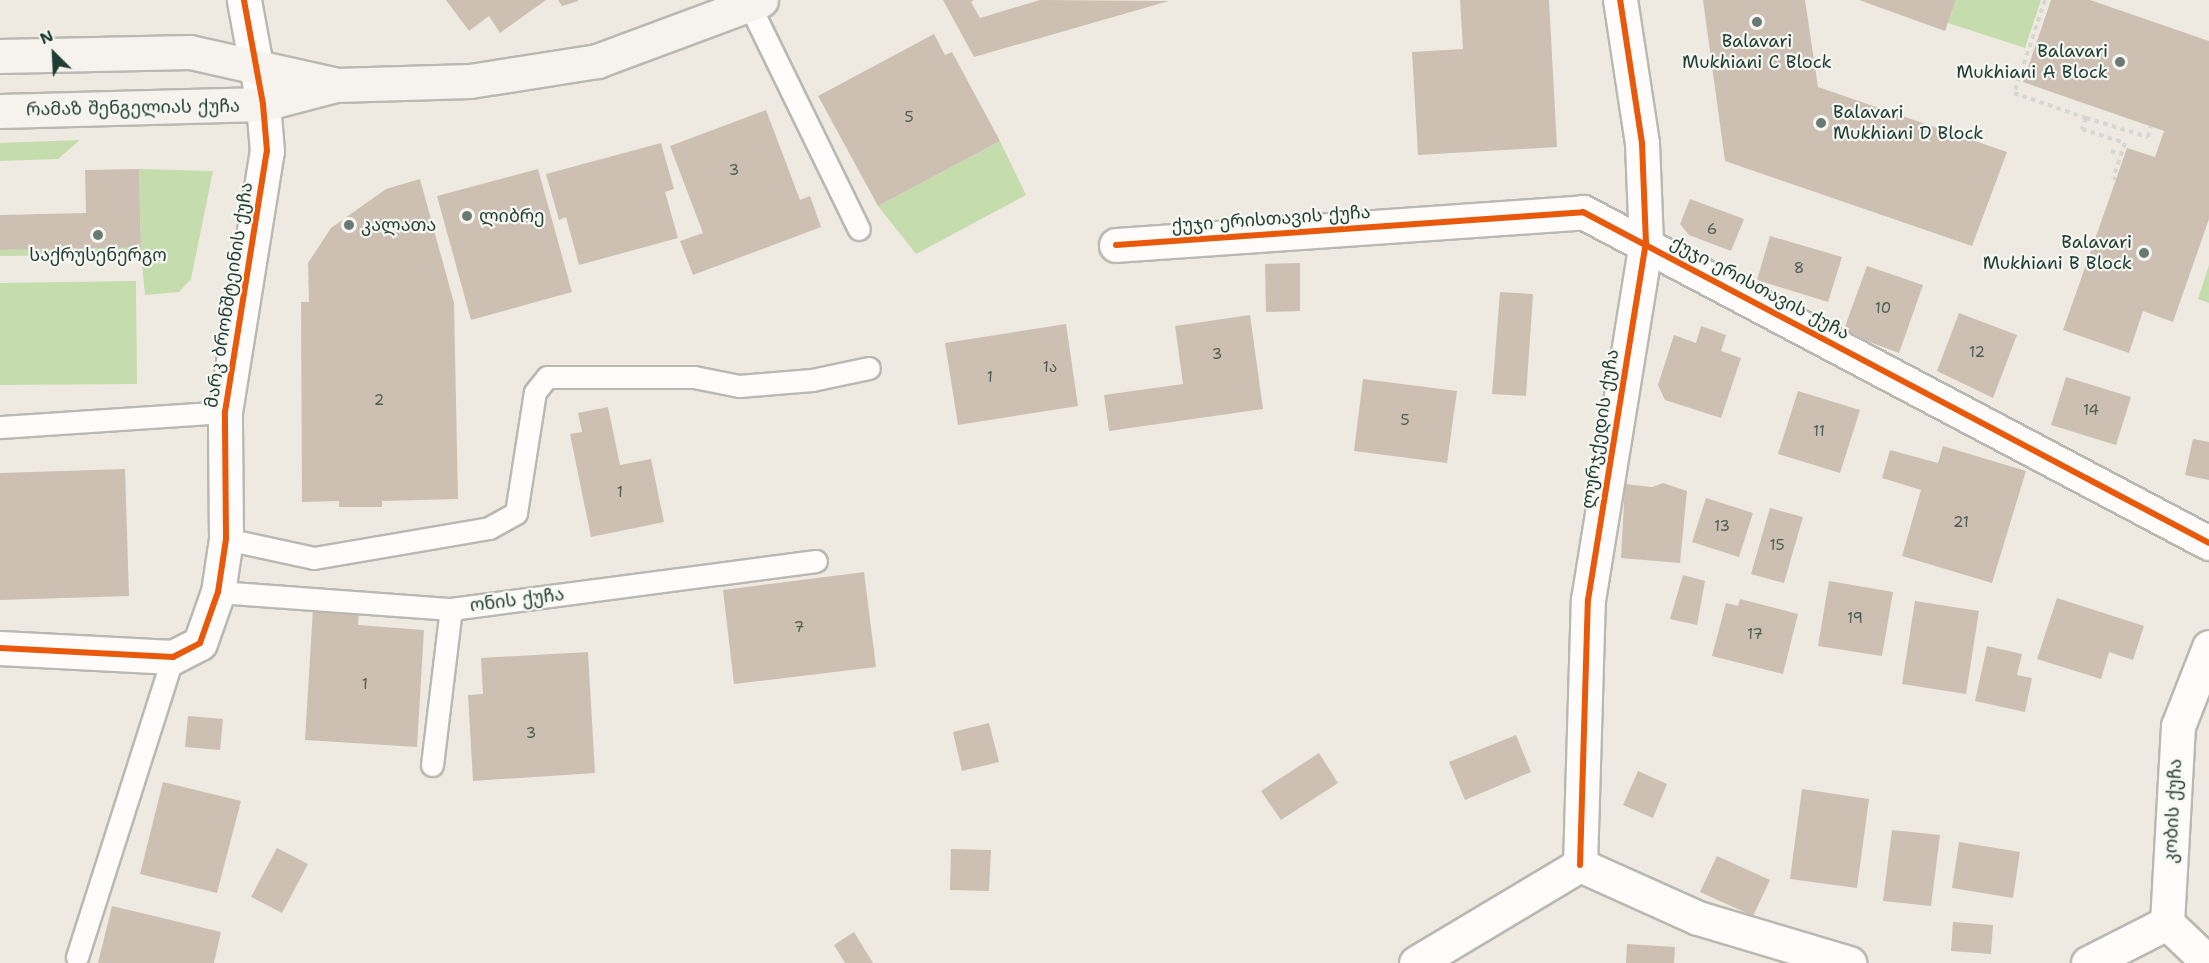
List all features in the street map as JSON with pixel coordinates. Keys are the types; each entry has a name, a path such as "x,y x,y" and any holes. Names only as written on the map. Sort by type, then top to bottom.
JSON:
{"main road":[{"name":"რამაზ შენგელიას ქუჩა","path":"0,111 263,104 336,85 470,81 597,61 755,3"},
{"name":"რამაზ შენგელიას ქუჩა","path":"0,56 190,52 256,65 336,85"}],"street":[{"name":"მარკ ბრონშტეინის ქუჩა","path":"173,657 200,643 218,592 226,539 225,412 267,151 263,104 244,0"},
{"name":"ლურჯქედის ქუჩა","path":"1580,865 1588,600 1646,243 1642,143 1620,0"},
{"name":"ქუჯი ერისთავის ქუჩა","path":"1116,245 1583,212 1646,243 2209,543"},
{"name":"კობის ქუჩა","path":"2167,923 2178,726 2209,647"},
{"path":"0,648 173,657"},
{"path":"1416,963 1580,865 1698,918 1849,963"},
{"path":"2088,963 2167,923 2209,963"}],"lane":[{"path":"755,3 859,229"},
{"path":"226,539 314,558 489,528 516,513 536,392 547,376 694,377 739,386 812,380 869,368"},
{"path":"0,427 225,412"},
{"name":"ონის ქუჩა","path":"218,592 451,609 816,561"},
{"path":"432,765 451,609"},
{"path":"77,957 173,657"}],"path":[{"path":"2045,0 2014,93 2148,137 2151,126"},
{"path":"2086,118 2082,129 2125,143 2113,178 2116,179"},
{"path":"2111,151 2121,154"}],"green space":[{"path":"1956,0 2041,0 2025,48 1948,23"},
{"path":"80,140 58,159 0,161 0,143"},
{"path":"1000,141 1026,195 916,254 878,206"},
{"path":"139,169 213,171 191,279 179,292 145,295 141,254 0,256 0,250 141,246"},
{"path":"2209,265 2209,303 2198,299"},
{"path":"136,281 137,384 0,385 0,283"}],"building":[{"path":"446,0 546,0 500,33 489,16 469,31"},
{"path":"558,0 578,0 578,1 562,6"},
{"path":"943,0 974,0 971,2 980,18 1040,0 1169,1 974,57"},
{"path":"1460,0 1549,0 1557,147 1418,155 1412,52 1463,49"},
{"name":"Balavari Mukhiani D Block","path":"1703,0 1805,0 1818,87 2007,152 1972,246 1725,161"},
{"path":"1859,0 1956,0 1945,31"},
{"path":"2051,0 2090,0 2209,41 2209,219 2173,322 2143,311 2129,353 2063,330 2127,148 2155,157 2164,131 2023,82"},
{"path":"934,34 945,55 952,52 1000,141 878,206 818,96"},
{"path":"766,110 800,200 810,196 821,227 693,275 680,241 703,233 670,146"},
{"path":"661,143 674,189 665,192 678,238 579,265 566,217 559,220 546,174"},
{"path":"139,169 141,247 0,250 0,215 86,213 85,170"},
{"path":"538,169 572,292 471,320 437,196"},
{"path":"420,179 454,303 458,499 382,501 382,507 339,507 339,501 302,502 301,302 309,302 308,263 331,228 386,189"},
{"path":"1690,199 1744,219 1731,251 1689,235 1680,224"},
{"path":"1770,236 1842,257 1828,302 1757,280"},
{"path":"1300,263 1300,311 1266,312 1265,264"},
{"path":"1867,266 1923,285 1899,353 1843,332"},
{"path":"1500,292 1533,294 1526,396 1492,394"},
{"path":"1959,313 2017,335 1993,398 1937,371"},
{"path":"1250,315 1263,409 1109,431 1104,395 1183,384 1175,326"},
{"path":"1066,324 1078,406 958,425 945,343"},
{"path":"1701,326 1726,335 1721,351 1741,358 1721,418 1665,400 1658,385 1674,335 1696,343"},
{"path":"2066,377 2131,397 2116,445 2051,425"},
{"path":"1363,379 1457,391 1447,463 1354,451"},
{"path":"1798,391 1860,410 1840,473 1778,454"},
{"path":"608,407 620,465 651,459 664,522 591,537 570,434 582,432 578,413"},
{"path":"2193,439 2209,442 2209,480 2185,475"},
{"path":"1943,446 2026,471 1992,583 1902,556 1921,490 1882,478 1890,450 1938,463"},
{"path":"125,469 129,596 0,600 0,473"},
{"path":"1663,483 1687,491 1680,563 1621,558 1625,484 1652,487"},
{"path":"1706,498 1753,513 1739,557 1692,542"},
{"path":"1770,508 1803,517 1784,583 1751,574"},
{"path":"864,572 876,667 734,684 723,590"},
{"path":"1683,575 1705,581 1697,625 1670,619"},
{"path":"1829,581 1893,592 1882,656 1818,646"},
{"path":"2057,598 2144,626 2133,660 2109,652 2101,679 2037,659"},
{"path":"1740,599 1798,614 1783,674 1712,656 1726,603 1738,606"},
{"path":"1915,601 1979,611 1966,694 1902,684"},
{"path":"313,608 359,611 358,625 424,630 417,747 305,740"},
{"path":"1987,646 2022,654 2017,675 2032,678 2025,712 1975,701"},
{"path":"588,652 595,773 473,781 468,695 483,694 481,658"},
{"path":"188,716 223,719 220,750 185,747"},
{"path":"989,723 999,762 962,771 953,732"},
{"path":"1516,735 1531,772 1465,800 1449,762"},
{"path":"1319,753 1338,783 1281,820 1261,791"},
{"path":"1638,771 1667,784 1653,818 1623,805"},
{"path":"163,782 241,801 217,893 140,874"},
{"path":"1802,789 1869,799 1857,888 1790,879"},
{"path":"1892,830 1940,835 1931,906 1883,901"},
{"path":"1959,842 2020,852 2013,898 1952,888"},
{"path":"277,848 308,864 282,913 251,897"},
{"path":"951,849 991,850 989,891 950,890"},
{"path":"1717,856 1770,880 1753,916 1700,892"},
{"path":"112,906 221,932 214,963 98,963"},
{"path":"1953,922 1993,925 1991,954 1951,951"},
{"path":"854,932 873,963 845,963 834,945"},
{"path":"1627,944 1675,947 1674,963 1626,963"}],"cycle path":[{"path":"0,648 173,657 200,643 218,592 226,539 225,412 267,151 263,104 244,0"},
{"path":"1580,865 1588,600 1646,243 1642,143 1620,0"},
{"path":"1116,245 1583,212 2209,543"}],"place":[{"name":"Balavari Mukhiani C Block","path":"1757,22"},
{"name":"Balavari Mukhiani A Block","path":"2120,62"},
{"name":"Balavari Mukhiani D Block","path":"1821,123"},
{"name":"ლიბრე","path":"467,216"},
{"name":"კალათა","path":"349,225"},
{"name":"საქრუსენერგო","path":"98,235"},
{"name":"Balavari Mukhiani B Block","path":"2144,253"}]}
